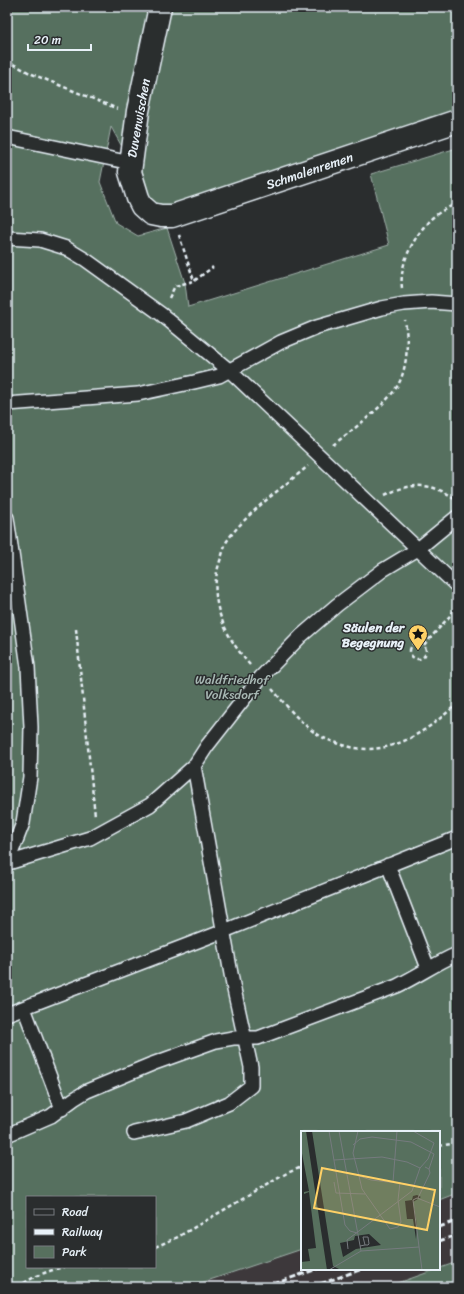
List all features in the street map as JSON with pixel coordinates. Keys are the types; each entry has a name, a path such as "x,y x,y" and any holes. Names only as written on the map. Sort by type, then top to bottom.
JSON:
{"street":[{"name":"Duvenwischen","path":"160,7 138,111 130,172 142,206 151,214 167,216"},
{"name":"Schmalenremen","path":"167,216 457,121"}],"lane":[{"path":"7,137 131,163"},
{"path":"7,238 40,240 66,248 86,260 161,314 230,371 457,586"},
{"path":"7,404 138,394 213,378 230,371 280,342 318,327 382,308 404,304 432,302 457,304"},
{"path":"8,864 59,849 97,835 150,806 194,766 207,746 261,677 301,636 337,605 383,570 418,549 457,517"},
{"path":"7,518 28,667 31,727 30,777 23,823 8,864"},
{"path":"134,1133 186,1121 228,1103 251,1086 251,1067 246,1038 233,985 194,766"},
{"path":"7,1014 224,931 457,838"},
{"path":"388,865 428,968"},
{"path":"7,1135 52,1116 87,1091 152,1064 216,1041 233,1038 258,1038 397,986 414,978 428,968 457,954"},
{"path":"24,1008 62,1109"}],"path":[{"path":"7,61 32,74 116,109 138,111"},
{"path":"457,203 446,208 428,221 405,259 401,281 408,340 406,362 399,382 388,400 241,523 226,542 217,569 216,601 226,632 244,658 299,719 323,737 351,748 376,749 400,743 421,732 457,704"},
{"path":"167,216 194,281"},
{"path":"161,314 175,286 194,281 213,267"},
{"path":"372,505 378,499 398,489 417,485 436,488 457,501"},
{"path":"424,645 457,608"},
{"path":"76,629 97,835"},
{"path":"418,642 424,645 427,651 424,657 418,660 412,657 409,651 412,645 418,642"},
{"path":"440,1146 457,1143"},
{"path":"156,1247 176,1238 287,1173 301,1168"},
{"path":"18,1287 27,1281 60,1268"}],"shaded area":[{"path":"457,1193 457,1262 440,1268 440,1200"},
{"path":"301,1249 301,1270 434,1270 387,1287 189,1287"}],"green space":[{"name":"Waldfriedhof Volksdorf","path":"7,7 457,7 457,115 430,117 307,164 177,210 157,204 142,190 131,163 111,127 100,182 116,223 138,236 167,228 185,283 188,307 389,245 371,174 457,148 457,1193 440,1200 440,1131 301,1131 301,1249 189,1287 7,1287"},
{"path":"457,1262 457,1287 387,1287 435,1270 440,1270 440,1268"}],"railway":[{"path":"440,1227 457,1221"},
{"path":"440,1241 457,1235"},
{"path":"265,1287 314,1270"},
{"path":"312,1287 359,1270"}],"place":[{"name":"Säulen der Begegnung","path":"418,651"}]}
